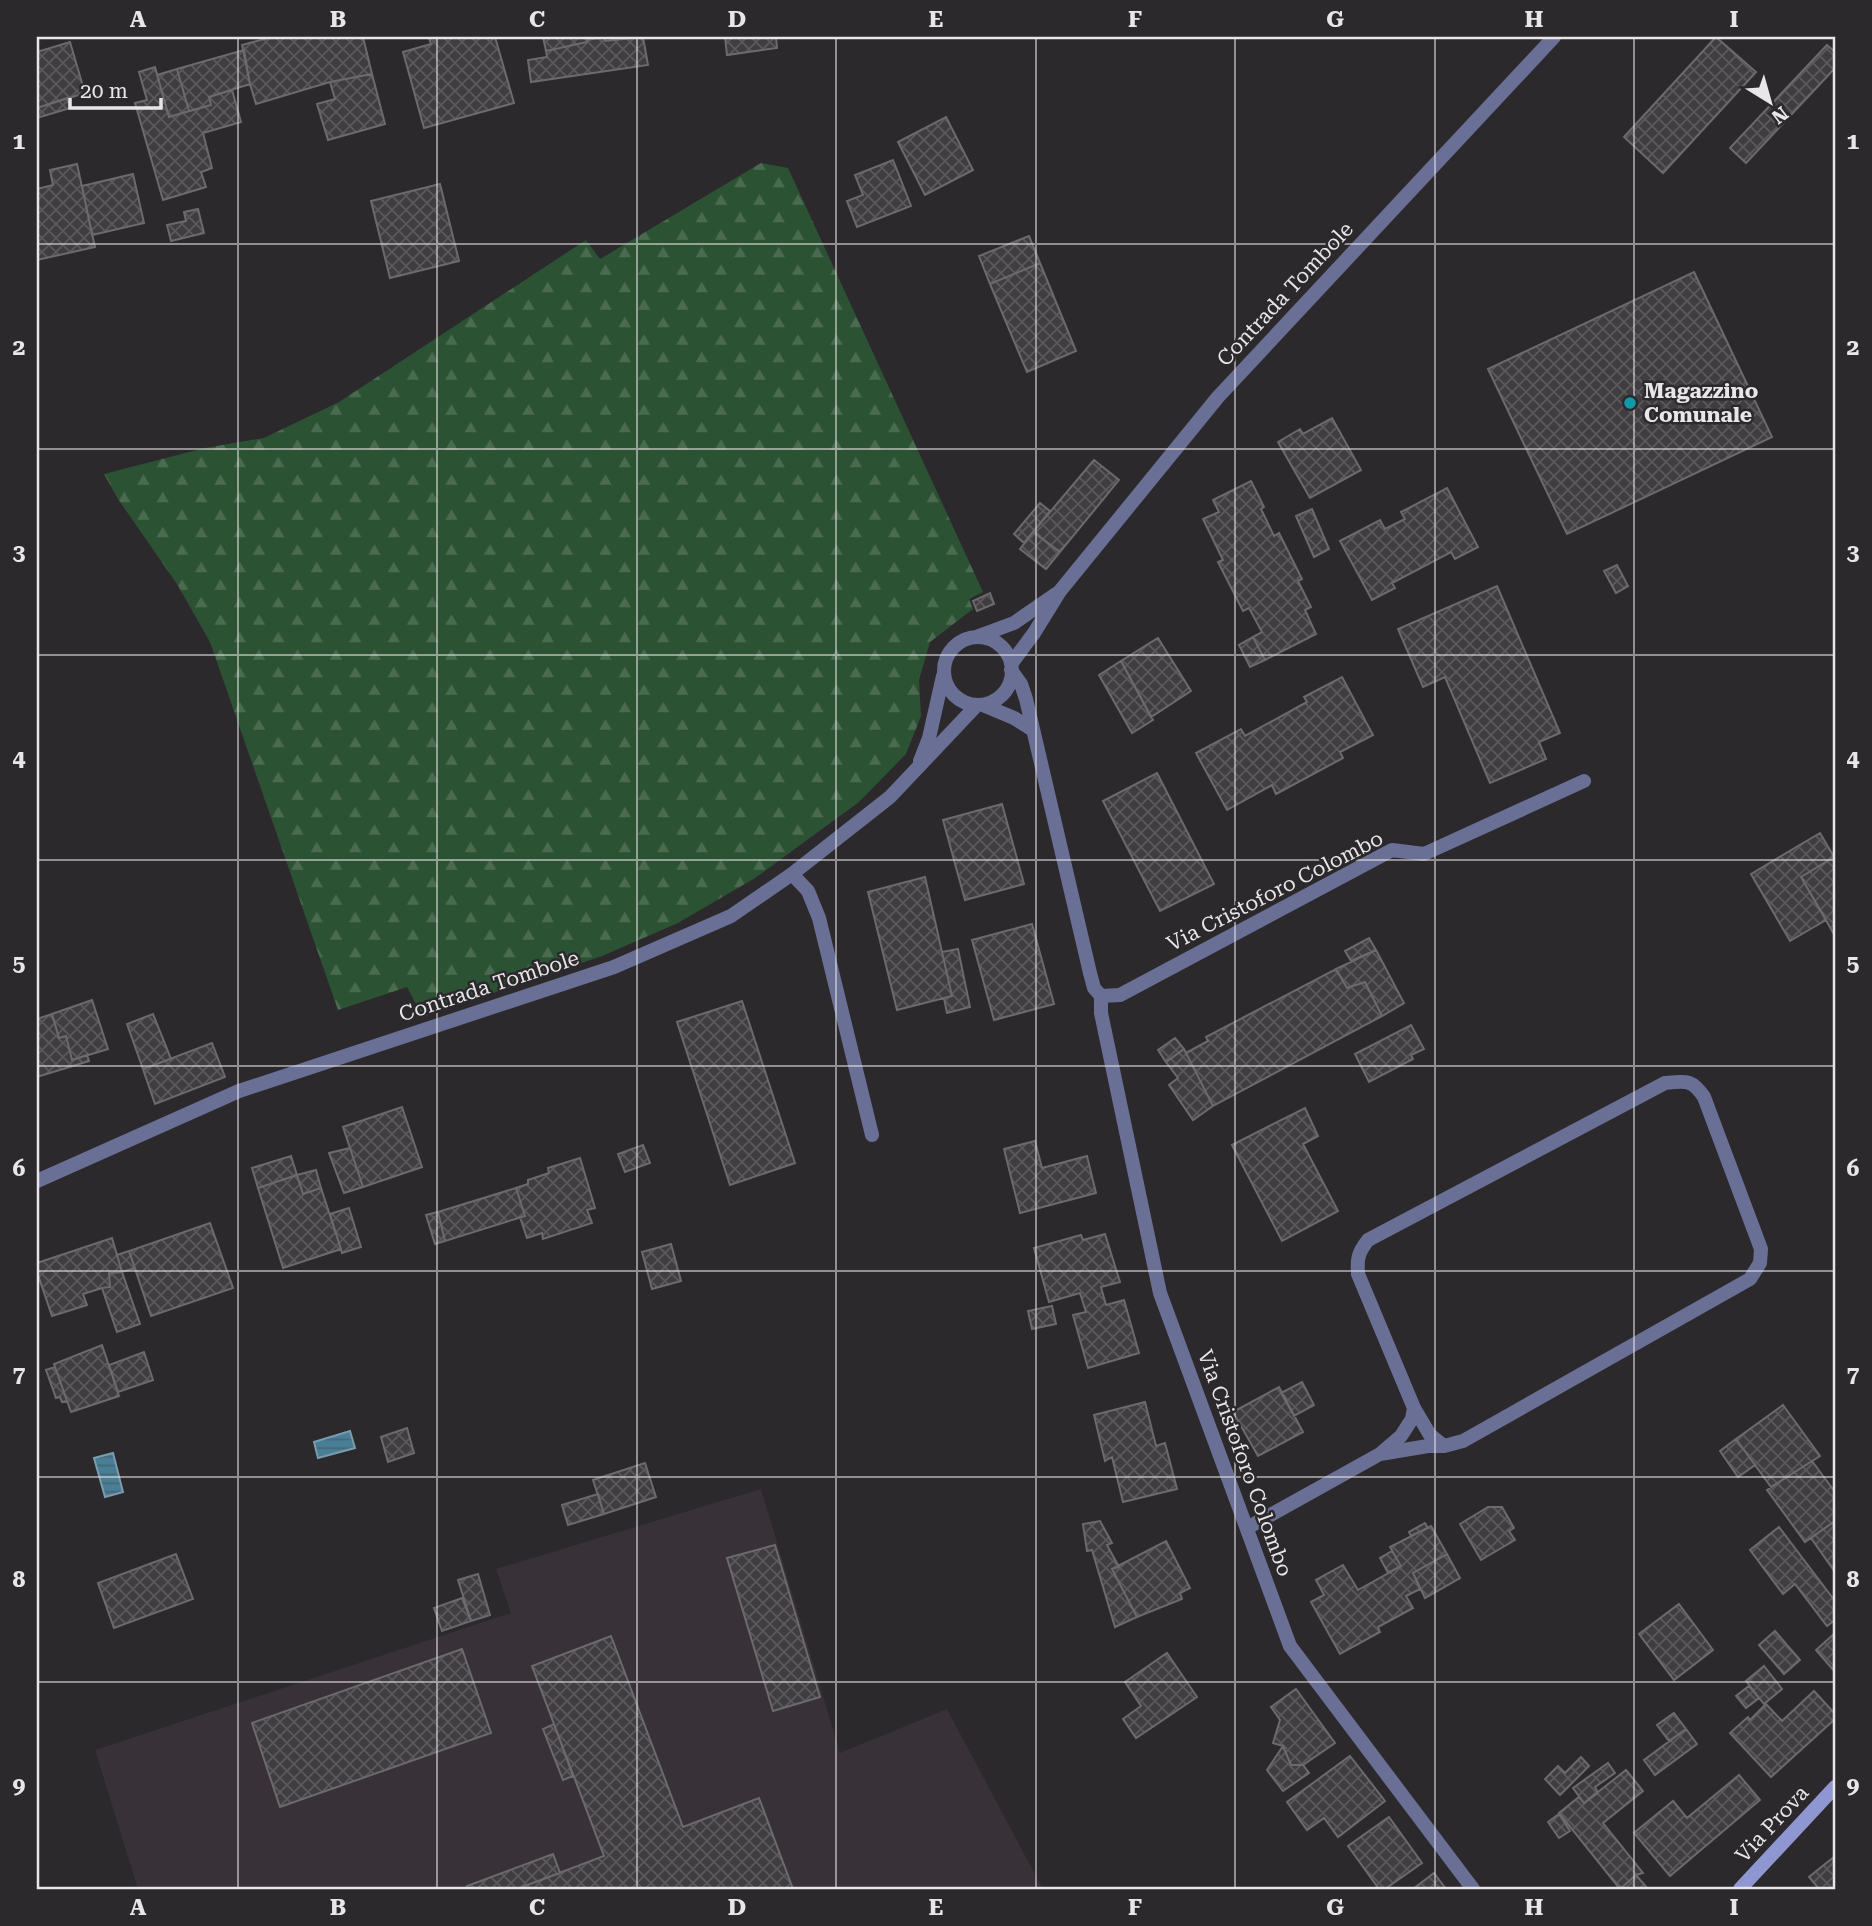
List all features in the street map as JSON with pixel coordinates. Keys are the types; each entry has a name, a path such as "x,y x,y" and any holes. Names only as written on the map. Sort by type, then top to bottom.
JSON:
{"main road":[{"name":"Via Prova","path":"1740,1889 1835,1787"}],"street":[{"name":"Contrada Tombole","path":"1011,667 1060,592 1218,397 1553,37"},
{"name":"Contrada Tombole","path":"976,638 1014,623 1060,592"},
{"path":"980,705 995,701 1004,692 1010,682 1011,667 1007,655 994,641 976,638 965,640 950,652 945,661 944,671 950,691 967,703 1014,718 1033,730"},
{"name":"Via Cristoforo Colombo","path":"1011,667 1021,684 1090,973 1094,988 1101,996 1101,1013 1160,1293 1290,1646 1473,1889"},
{"name":"Contrada Tombole","path":"918,768 929,738 944,671"},
{"name":"Contrada Tombole","path":"37,1181 239,1091 614,967 731,916 792,874 891,797 980,705"},
{"name":"Via Cristoforo Colombo","path":"1101,996 1120,995 1392,850 1424,854 1584,781"},
{"path":"792,874 808,891 819,918 872,1135"},
{"path":"1380,1454 1444,1446 1463,1441 1750,1279 1760,1263 1761,1249 1704,1097 1696,1086 1684,1082 1665,1083 1368,1240 1359,1252 1359,1274 1414,1408 1430,1435 1444,1446"},
{"path":"1247,1528 1380,1454 1401,1436 1412,1419 1414,1408"}],"shaded area":[{"path":"761,1489 840,1753 947,1709 1043,1889 138,1889 95,1750 511,1613 496,1569"}],"green space":[{"path":"761,163 788,168 983,592 969,599 973,609 930,642 919,680 921,716 906,754 859,802 755,878 678,923 602,956 423,1017 407,987 338,1010 210,642 177,584 118,499 104,474 205,448 264,438 339,402 586,240 600,259"}],"water":[{"path":"350,1431 355,1448 318,1458 314,1442"},
{"path":"113,1453 123,1492 105,1497 94,1458"}],"building":[{"path":"272,37 363,37 372,74 330,82 256,104 242,45"},
{"path":"495,37 514,103 424,128 403,52 431,44 429,38"},
{"path":"543,37 604,37 546,51"},
{"path":"604,37 632,37 605,41"},
{"path":"604,37 605,41 643,37 648,65 531,82 528,60 547,57 546,51"},
{"path":"725,37 776,37 777,48 727,55"},
{"path":"1716,37 1756,72 1663,173 1624,137"},
{"path":"70,42 85,93 37,108 37,52"},
{"path":"1827,45 1835,52 1835,68 1746,163 1730,148"},
{"path":"244,50 250,84 209,97 211,105 189,111 177,69"},
{"path":"155,67 169,117 211,105 209,97 232,90 241,122 203,133 212,168 201,172 206,187 163,200 135,103 147,100 139,72"},
{"path":"177,69 189,111 169,117 157,75"},
{"path":"372,74 385,124 328,140 317,104 335,99 330,82"},
{"path":"67,98 70,108 37,118 37,108"},
{"path":"946,117 973,170 925,195 898,142"},
{"path":"893,160 911,206 857,227 847,201 863,195 855,175"},
{"path":"77,164 95,247 37,260 37,189 53,185 50,170"},
{"path":"133,174 144,223 92,235 82,186"},
{"path":"440,184 459,261 390,278 371,201"},
{"path":"198,209 204,233 171,241 167,225 186,221 184,212"},
{"path":"1029,236 1040,263 990,284 979,256"},
{"path":"1040,263 1076,351 1027,372 990,284"},
{"name":"Magazzino Comunale","path":"1694,272 1772,437 1567,534 1488,369"},
{"path":"1332,418 1361,470 1310,498 1278,442 1300,429 1303,434"},
{"path":"1094,460 1119,480 1060,552 1033,532"},
{"path":"1251,481 1274,536 1279,533 1302,579 1298,581 1311,607 1305,610 1316,634 1265,660 1253,637 1262,632 1249,608 1243,611 1218,562 1223,560 1203,519 1219,512 1213,500"},
{"path":"1447,488 1478,547 1455,559 1451,552 1392,583 1395,588 1372,600 1340,541 1380,520 1385,529 1405,519 1401,512"},
{"path":"1040,503 1050,511 1024,543 1014,534"},
{"path":"1312,509 1329,549 1314,557 1296,516"},
{"path":"1033,532 1060,552 1046,569 1020,549"},
{"path":"1617,565 1628,586 1616,593 1604,571"},
{"path":"1497,586 1560,733 1539,742 1546,759 1490,783 1445,677 1423,687 1398,629"},
{"path":"990,593 994,604 977,611 973,601"},
{"path":"1253,637 1265,660 1250,667 1239,645"},
{"path":"1158,638 1191,691 1151,717 1121,661"},
{"path":"1121,661 1153,720 1132,733 1099,675"},
{"path":"1342,677 1373,735 1340,752 1343,758 1276,794 1272,785 1227,810 1196,753 1241,729 1245,736 1307,702 1304,697"},
{"path":"1157,773 1214,884 1160,911 1103,801"},
{"path":"1002,804 1024,884 965,900 943,820"},
{"path":"1820,833 1834,857 1801,877 1826,920 1790,941 1751,874"},
{"path":"1835,857 1835,936 1801,877"},
{"path":"925,877 952,996 897,1010 868,892"},
{"path":"1032,924 1054,1004 994,1020 972,940"},
{"path":"1369,938 1376,950 1351,961 1345,951"},
{"path":"958,949 970,1007 947,1013 944,998 952,996 942,952"},
{"path":"1376,950 1404,1003 1382,1016 1365,982 1347,988 1336,969"},
{"path":"1336,969 1347,988 1365,982 1382,1016 1213,1106 1186,1053 1208,1041 1206,1037"},
{"path":"92,1000 108,1049 72,1060 66,1036 59,1038 52,1014"},
{"path":"742,1001 795,1163 730,1185 677,1022"},
{"path":"52,1014 59,1038 66,1036 72,1060 87,1055 89,1061 37,1077 37,1019"},
{"path":"153,1014 171,1059 143,1069 127,1024"},
{"path":"1411,1025 1424,1049 1411,1055 1413,1059 1369,1082 1355,1054"},
{"path":"1175,1038 1184,1049 1166,1062 1158,1050"},
{"path":"212,1043 225,1077 155,1104 143,1069"},
{"path":"1184,1049 1213,1106 1193,1120 1169,1085 1178,1078 1166,1062"},
{"path":"402,1107 422,1167 363,1187 343,1127"},
{"path":"1305,1108 1318,1136 1303,1144 1338,1211 1282,1241 1232,1145"},
{"path":"1035,1141 1042,1168 1087,1156 1096,1193 1020,1213 1004,1149"},
{"path":"643,1145 650,1163 625,1172 618,1154"},
{"path":"350,1148 363,1187 344,1193 329,1153"},
{"path":"291,1156 297,1175 258,1188 252,1168"},
{"path":"580,1158 595,1208 587,1210 592,1223 543,1239 542,1233 527,1238 520,1217 525,1216 516,1188 528,1184 528,1180 549,1173 548,1168"},
{"path":"316,1170 321,1188 303,1194 297,1175"},
{"path":"297,1175 303,1194 321,1188 341,1249 283,1268 258,1188"},
{"path":"516,1188 525,1216 445,1241 438,1212"},
{"path":"349,1208 361,1247 342,1253 330,1214"},
{"path":"438,1212 445,1241 435,1244 426,1215"},
{"path":"210,1223 233,1288 151,1316 129,1251"},
{"path":"1105,1234 1120,1282 1101,1287 1106,1305 1124,1300 1139,1353 1088,1368 1073,1315 1086,1312 1080,1293 1049,1302 1034,1248 1081,1235 1083,1240"},
{"path":"112,1238 122,1272 109,1273 110,1287 83,1294 87,1305 52,1316 37,1272 37,1263"},
{"path":"671,1244 681,1281 652,1289 642,1252"},
{"path":"129,1251 135,1268 122,1272 117,1255"},
{"path":"122,1272 140,1324 117,1332 102,1288 110,1287 109,1273"},
{"path":"1052,1306 1056,1324 1032,1329 1028,1311"},
{"path":"102,1345 119,1396 71,1412 54,1364"},
{"path":"144,1352 153,1380 118,1392 109,1365"},
{"path":"55,1367 67,1401 62,1402 60,1397 56,1398 46,1370"},
{"path":"1302,1382 1314,1405 1294,1416 1281,1393"},
{"path":"1279,1387 1303,1432 1258,1456 1233,1412"},
{"path":"1145,1402 1156,1446 1165,1443 1177,1489 1123,1502 1112,1457 1105,1461 1094,1415"},
{"path":"1783,1405 1820,1456 1771,1487 1736,1439"},
{"path":"407,1428 414,1453 388,1462 381,1437"},
{"path":"1736,1439 1755,1465 1738,1477 1720,1451"},
{"path":"1812,1461 1835,1492 1835,1521 1805,1542 1767,1490"},
{"path":"645,1463 656,1497 604,1514 593,1480"},
{"path":"598,1494 604,1514 568,1525 562,1505"},
{"path":"1488,1507 1502,1507 1514,1528 1509,1531 1515,1540 1481,1560 1460,1524"},
{"path":"1100,1521 1112,1543 1107,1545 1119,1567 1112,1569 1137,1617 1115,1627 1092,1550 1087,1551 1083,1524"},
{"path":"1835,1521 1835,1572 1811,1538"},
{"path":"1425,1523 1428,1528 1411,1536 1409,1532"},
{"path":"1431,1526 1447,1554 1413,1573 1420,1589 1406,1596 1413,1608 1378,1627 1380,1632 1340,1654 1311,1602 1324,1595 1316,1580 1343,1565 1358,1590 1401,1566 1390,1547"},
{"path":"1779,1527 1835,1601 1835,1620 1827,1626 1795,1584 1783,1594 1750,1550"},
{"path":"1166,1541 1190,1588 1180,1593 1182,1599 1137,1617 1112,1569"},
{"path":"775,1545 820,1697 773,1711 727,1558"},
{"path":"1392,1551 1401,1566 1388,1573 1380,1558"},
{"path":"176,1554 193,1599 114,1628 98,1583"},
{"path":"1447,1554 1460,1578 1425,1598 1413,1573"},
{"path":"478,1574 490,1615 471,1621 458,1580"},
{"path":"462,1598 471,1621 442,1631 434,1608"},
{"path":"1679,1604 1713,1650 1674,1680 1639,1634"},
{"path":"1775,1631 1800,1660 1784,1674 1759,1645"},
{"path":"1835,1633 1835,1672 1816,1650"},
{"path":"611,1636 683,1827 759,1798 793,1889 517,1889 604,1856 532,1666"},
{"path":"462,1649 491,1733 280,1807 252,1723"},
{"path":"1167,1653 1197,1697 1136,1738 1123,1719 1141,1706 1125,1682"},
{"path":"1764,1666 1782,1689 1764,1704 1746,1681"},
{"path":"1749,1686 1759,1698 1746,1708 1736,1696"},
{"path":"1296,1689 1335,1743 1303,1765 1291,1765 1283,1746 1273,1743 1280,1720 1271,1707"},
{"path":"1814,1691 1835,1714 1835,1719 1771,1777 1730,1733 1748,1717 1750,1720 1766,1704 1782,1721"},
{"path":"1674,1713 1686,1729 1669,1741 1657,1725"},
{"path":"554,1724 573,1776 563,1780 543,1729"},
{"path":"1686,1729 1697,1744 1655,1775 1644,1760"},
{"path":"1283,1746 1291,1765 1303,1765 1309,1773 1283,1791 1267,1770"},
{"path":"1350,1756 1385,1801 1338,1837 1324,1818 1307,1830 1287,1802"},
{"path":"1581,1757 1589,1766 1560,1795 1545,1779 1558,1766 1565,1773"},
{"path":"1608,1763 1615,1773 1595,1787 1598,1793 1584,1803 1573,1788"},
{"path":"1626,1770 1643,1791 1603,1823 1643,1873 1636,1875 1620,1889 1559,1813 1579,1797 1584,1803"},
{"path":"1739,1775 1760,1800 1670,1876 1634,1833 1673,1801 1687,1818"},
{"path":"1559,1814 1570,1831 1559,1838 1548,1822"},
{"path":"1389,1817 1422,1863 1385,1889 1379,1889 1348,1846"},
{"path":"553,1854 560,1873 517,1889 469,1889 467,1886"},
{"path":"1835,1856 1835,1889 1819,1889 1809,1877"},
{"path":"1434,1873 1446,1889 1413,1889"},
{"path":"1636,1875 1648,1889 1620,1889"}],"place":[{"name":"Magazzino Comunale","path":"1630,403"}]}
